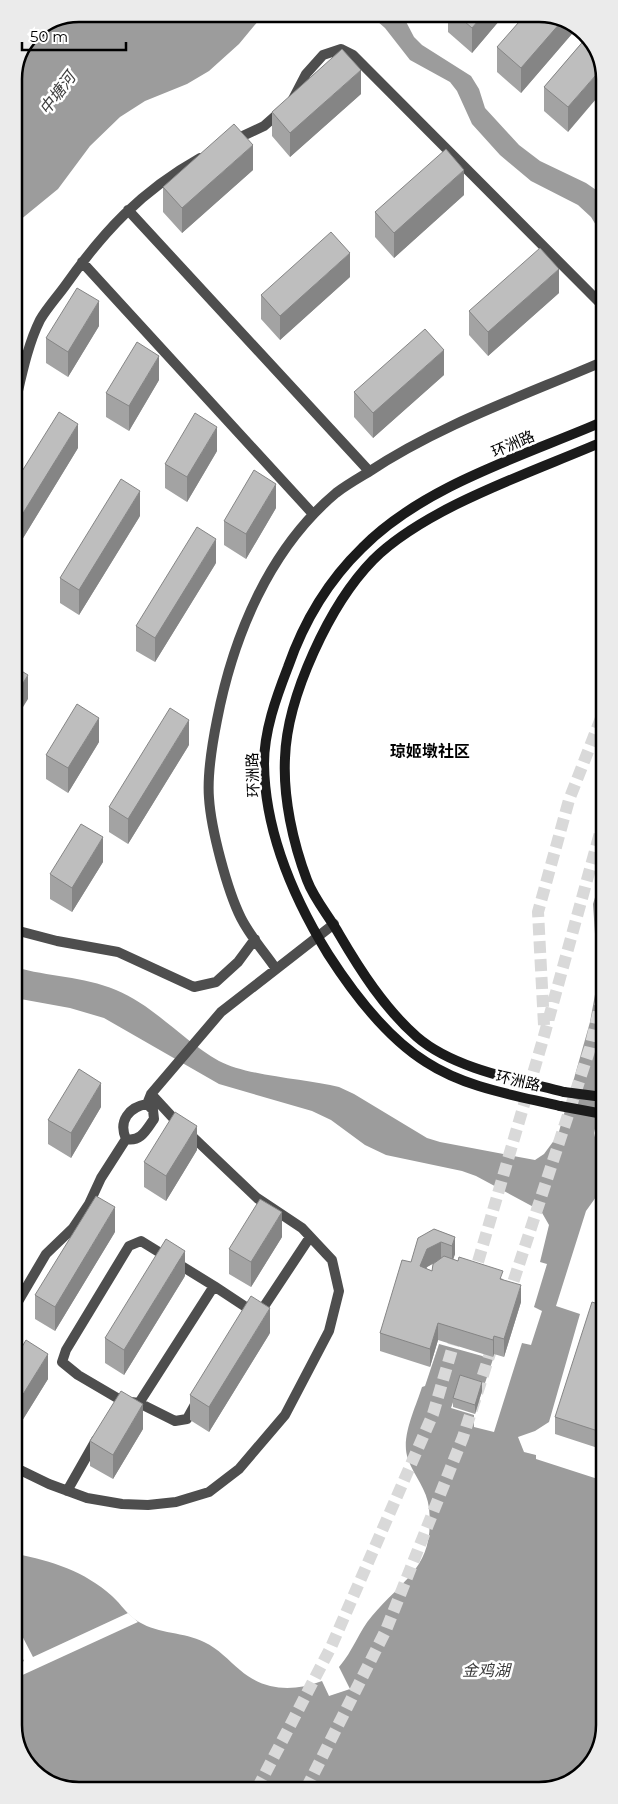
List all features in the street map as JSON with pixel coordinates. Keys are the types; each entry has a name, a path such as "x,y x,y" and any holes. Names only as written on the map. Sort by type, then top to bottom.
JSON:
{"street":[{"path":"222,146 264,126 292,102 306,74 323,55 341,49 353,55 596,299"},
{"path":"22,376 40,320 82,262 136,201 176,172 206,154"},
{"path":"128,210 369,471"},
{"path":"82,262 313,514"},
{"path":"276,969 241,919 226,878 209,799 212,747 223,691 243,627 269,577 297,532 313,514 337,492 402,449 596,365"},
{"name":"环洲路","path":"596,425 483,472 412,506 390,522 361,548 325,589 298,638 269,721 264,764 272,827 291,886 341,975 375,1016 399,1040 426,1062 477,1087 596,1113"},
{"name":"环洲路","path":"596,445 492,489 420,524 402,535 373,560 341,599 317,645 288,727 285,759 286,794 290,821 308,882 356,964 386,1004 418,1038 459,1062 564,1092 596,1096"},
{"path":"126,1138 122,1126 128,1113 137,1105 149,1099 176,1064 221,1012 334,924"},
{"path":"22,932 57,941 118,952 194,987 216,982 238,962 255,939"},
{"path":"126,1138 133,1140 140,1137 154,1120 149,1099"},
{"path":"22,1471 87,1498 122,1504 148,1505 176,1502 209,1492 239,1469 285,1415 328,1331 339,1291 332,1260 302,1228 257,1198 175,1120 149,1099"},
{"path":"22,1295 46,1254 73,1228 89,1204 101,1178 126,1138"},
{"path":"246,1322 251,1314 261,1311 310,1236"},
{"path":"204,1389 187,1419 175,1421 139,1403 124,1402 78,1375 62,1362 66,1350 129,1246 141,1240 255,1313"},
{"path":"139,1403 214,1286"},
{"path":"112,1412 124,1402"},
{"path":"67,1491 103,1428"}],"water":[{"name":"中塘河","path":"80,22 257,22 239,44 209,71 187,84 145,101 120,117 90,146 58,189 22,218 22,80 27,58 39,39 58,27"},
{"path":"379,23 407,23 414,37 422,45 471,76 479,89 485,108 519,145 540,161 586,183 596,190 596,225 591,217 578,205 531,181 500,155 472,124 457,91 450,82 410,60"},
{"name":"金鸡湖","path":"596,894 596,949 593,904"},
{"name":"金鸡湖","path":"22,969 78,979 116,990 156,1014 206,1053 231,1066 261,1074 339,1087 427,1138 535,1160 544,1154 558,1135 590,1022 596,989 596,1125 594,1133 596,1142 596,1197 586,1211 556,1306 580,1314 549,1422 535,1431 518,1437 524,1452 536,1455 536,1459 596,1478 596,1724 592,1743 584,1759 570,1772 560,1777 538,1782 76,1781 58,1777 45,1770 32,1756 27,1746 22,1724 22,1555 55,1564 79,1574 101,1587 131,1617 139,1622 155,1629 188,1636 204,1642 219,1651 249,1677 259,1682 269,1686 290,1688 311,1685 322,1681 329,1696 350,1689 339,1667 367,1622 415,1570 427,1544 430,1528 428,1501 408,1459 406,1442 413,1413 422,1387 425,1386 439,1344 493,1359 483,1389 460,1382 451,1408 474,1415 474,1427 494,1432 522,1343 531,1345 542,1311 534,1307 547,1264 540,1262 549,1225 541,1211 476,1176 462,1171 386,1155 365,1145 331,1120 312,1111 219,1084 104,1018 70,1008 22,999"}],"pier":[{"path":"128,1613 138,1622 22,1675 22,1662 24,1661 22,1657 22,1636 33,1657"}],"building":[{"path":"466,23 476,23 472,28"},
{"path":"518,23 542,23 558,26 521,68 497,47"},
{"path":"582,43 588,51 594,65 595,76 568,107 544,87"},
{"path":"342,49 361,70 290,133 272,112"},
{"path":"234,124 253,145 182,208 163,187"},
{"path":"446,149 464,170 394,233 375,212"},
{"path":"331,232 350,253 280,316 261,295"},
{"path":"540,248 559,269 488,332 469,311"},
{"path":"77,288 99,301 68,352 46,338"},
{"path":"425,329 444,350 373,413 354,392"},
{"path":"137,342 159,356 129,406 106,393"},
{"path":"59,412 78,424 22,515 22,471"},
{"path":"195,413 217,427 187,477 165,464"},
{"path":"254,470 276,484 246,534 224,521"},
{"path":"121,479 140,491 79,590 60,578"},
{"path":"197,527 216,539 155,638 136,626"},
{"path":"22,671 28,675 22,685"},
{"path":"77,704 99,718 68,768 46,755"},
{"path":"170,708 189,720 128,819 109,807"},
{"path":"81,824 103,837 72,888 50,874"},
{"path":"79,1069 101,1083 71,1133 48,1120"},
{"path":"175,1112 197,1126 166,1176 144,1162"},
{"path":"96,1196 115,1207 55,1307 35,1295"},
{"path":"260,1199 282,1212 251,1262 229,1249"},
{"path":"434,1229 455,1237 452,1246 441,1242 427,1249 420,1266 432,1271 433,1264 444,1256 458,1261 459,1257 503,1271 500,1279 521,1285 504,1339 494,1336 493,1340 438,1323 430,1349 380,1333 402,1260 411,1262 418,1238"},
{"path":"166,1239 185,1251 124,1350 105,1338"},
{"path":"251,1296 270,1308 209,1407 190,1395"},
{"path":"592,1302 596,1303 596,1430 555,1417"},
{"path":"26,1340 48,1354 22,1396 22,1347"},
{"path":"460,1375 482,1382 475,1405 453,1398"},
{"path":"121,1391 143,1404 113,1455 90,1441"}],"tunnel":[{"path":"544,1025 538,912 569,800 596,731"},
{"path":"473,1279 544,1036 596,847"},
{"path":"508,1298 590,1048 596,1023"},
{"path":"261,1781 331,1647 433,1414 458,1329"},
{"path":"310,1782 386,1630 463,1437 494,1341"}],"district":[{"name":"琼姬墩社区","path":"430,751"}]}
